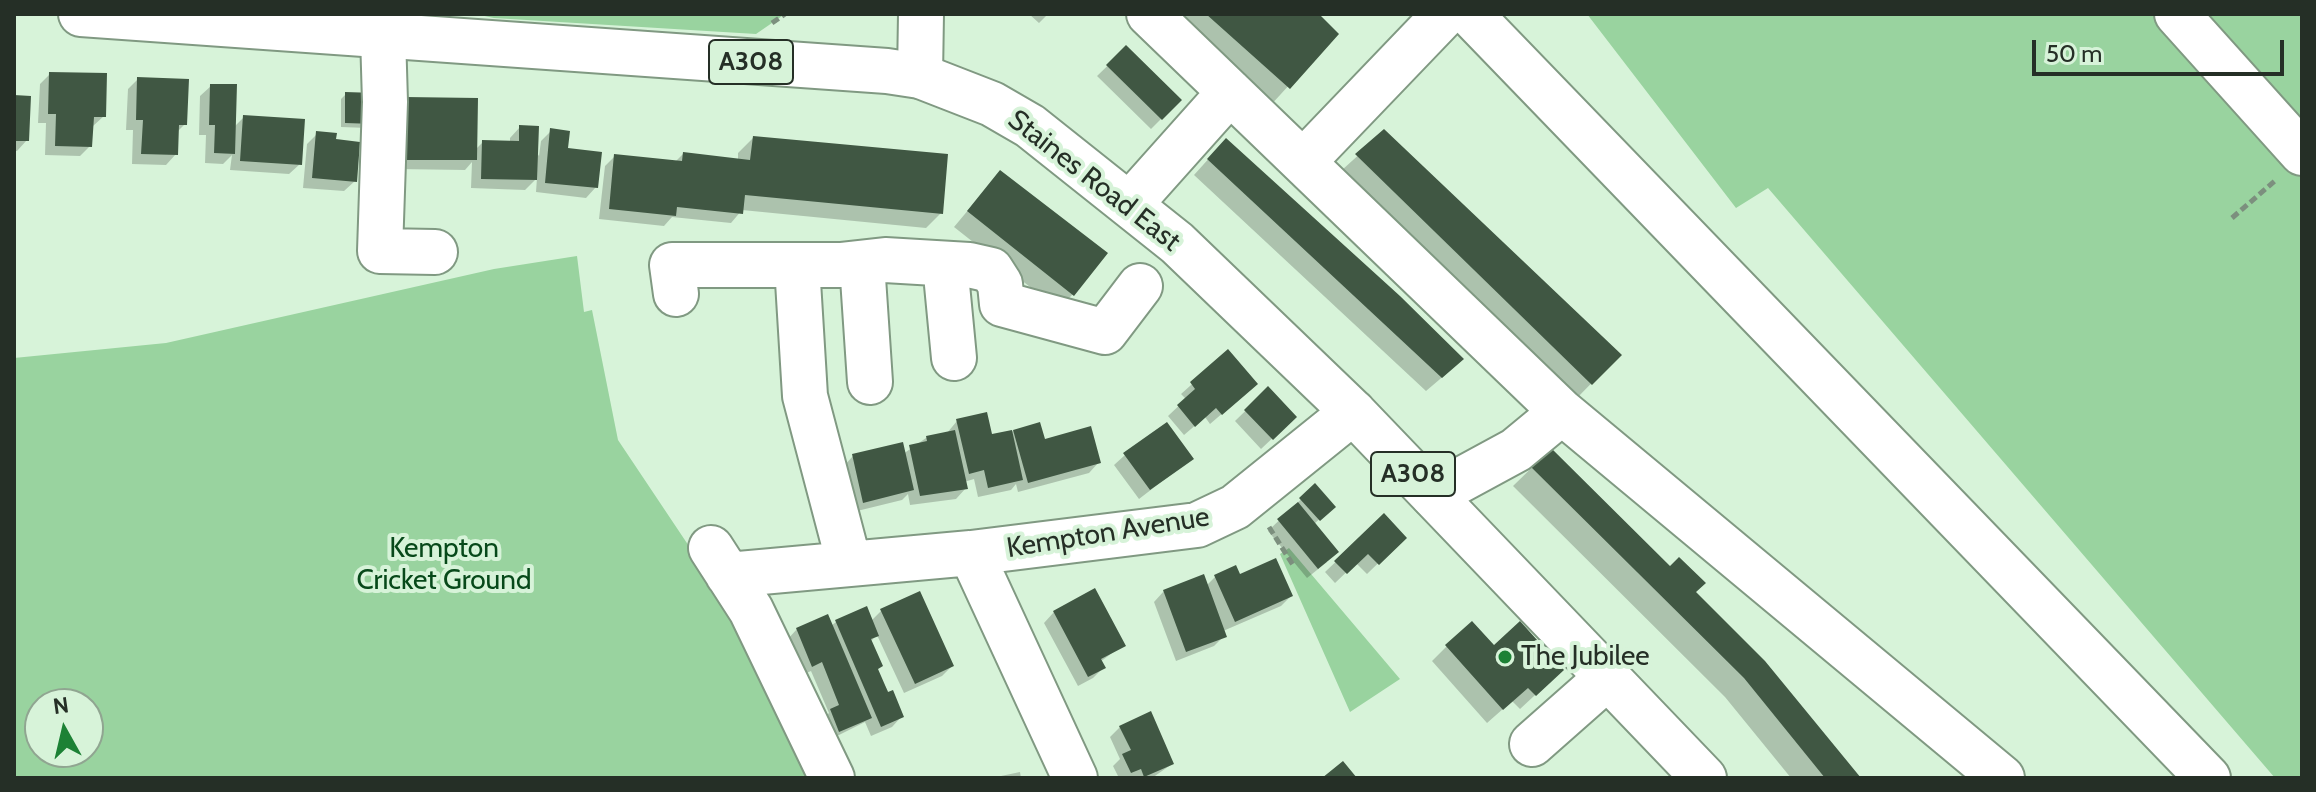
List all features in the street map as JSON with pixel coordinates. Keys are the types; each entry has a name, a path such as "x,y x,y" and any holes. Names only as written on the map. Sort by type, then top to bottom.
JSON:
{"main road":[{"name":"Staines Road East","path":"81,14 388,28 920,76 968,92 1030,126 1177,243 1353,412 1704,778"},
{"path":"920,76 921,14"},
{"path":"1149,14 1562,412 2002,778"},
{"path":"1303,162 1445,14"},
{"path":"1470,14 2208,778"},
{"path":"2177,14 2290,165"},
{"path":"388,28 380,251 435,252"},
{"path":"1130,204 1230,92"},
{"path":"676,294 672,265 851,264 885,260 945,264 991,270 1000,284 1002,304 1105,332 1140,286"},
{"path":"851,264 870,382"},
{"path":"945,264 954,358"},
{"path":"797,265 805,396 849,563"},
{"name":"Kempton Avenue","path":"832,778 751,610 719,561 773,571 971,553 1197,525 1220,517 1353,412"},
{"path":"1433,495 1516,450 1562,412"},
{"name":"Kempton Avenue","path":"971,553 1075,778"},
{"path":"1532,744 1609,676"}],"path":[{"path":"2232,218 2290,165"}],"green space":[{"path":"475,14 785,14 756,34 494,18"},
{"path":"1587,14 2302,14 2302,778 2275,778 1768,188 1736,208"},
{"name":"Kempton Cricket Ground","path":"577,256 584,312 592,310 618,440 844,778 14,778 14,358 166,343 494,269"},
{"path":"1289,548 1400,679 1350,712 1280,554"}],"building":[{"path":"1206,14 1319,14 1339,34 1290,89"},
{"path":"1126,45 1182,100 1162,120 1106,65"},
{"path":"49,72 107,73 106,117 94,117 92,147 55,146 56,114 48,114"},
{"path":"137,77 189,79 187,125 179,125 178,155 141,154 143,120 136,120"},
{"path":"210,84 237,84 235,154 214,153 215,125 209,125"},
{"path":"345,92 376,93 375,124 345,123"},
{"path":"14,95 31,96 29,141 14,141"},
{"path":"405,97 478,98 477,160 405,160"},
{"path":"243,115 305,119 302,165 240,161"},
{"path":"519,125 539,126 537,180 481,179 482,140 519,141"},
{"path":"550,128 570,131 568,148 602,152 598,188 545,183"},
{"path":"1384,129 1622,355 1592,385 1355,154"},
{"path":"316,131 337,133 336,139 360,142 357,182 312,178"},
{"path":"753,136 948,154 943,214 745,195 743,214 677,207 676,216 609,209 614,154 682,161 683,152 750,160"},
{"path":"1226,138 1400,296 1464,359 1442,378 1207,159"},
{"path":"1000,170 1108,253 1074,296 967,211"},
{"path":"1228,349 1258,384 1222,415 1216,408 1195,427 1177,405 1195,389 1190,382"},
{"path":"1268,386 1297,417 1273,440 1244,410"},
{"path":"987,412 992,434 1012,430 1023,480 988,488 984,470 969,474 956,419"},
{"path":"1040,422 1045,439 1091,426 1101,463 1028,483 1013,430"},
{"path":"1167,422 1194,459 1150,490 1123,453"},
{"path":"955,430 968,489 920,496 909,445 927,441 926,436"},
{"path":"903,442 914,490 863,503 852,454"},
{"path":"1550,447 1670,566 1679,557 1706,583 1696,592 1765,661 1861,778 1825,778 1744,678 1530,466"},
{"path":"1315,483 1336,507 1320,521 1299,498"},
{"path":"1298,502 1339,552 1318,569 1277,519"},
{"path":"1384,513 1407,538 1379,565 1368,554 1347,574 1334,561"},
{"path":"1276,558 1293,596 1235,622 1214,575 1236,565 1240,574"},
{"path":"1204,574 1227,637 1186,652 1163,590"},
{"path":"1095,588 1126,646 1101,659 1106,668 1088,677 1053,611"},
{"path":"920,591 954,666 915,684 880,609"},
{"path":"867,606 879,636 871,639 883,666 878,669 888,692 893,690 904,717 881,727 835,620"},
{"path":"828,614 872,718 839,732 830,709 839,705 822,662 812,667 796,628"},
{"name":"The Jubilee","path":"1472,621 1494,645 1520,621 1564,670 1536,696 1528,688 1503,710 1445,645"},
{"path":"1151,711 1174,764 1144,777 1141,769 1131,773 1122,754 1131,750 1119,726"},
{"path":"1343,761 1357,778 1322,778"}],"place":[{"name":"The Jubilee","path":"1505,657"}]}
